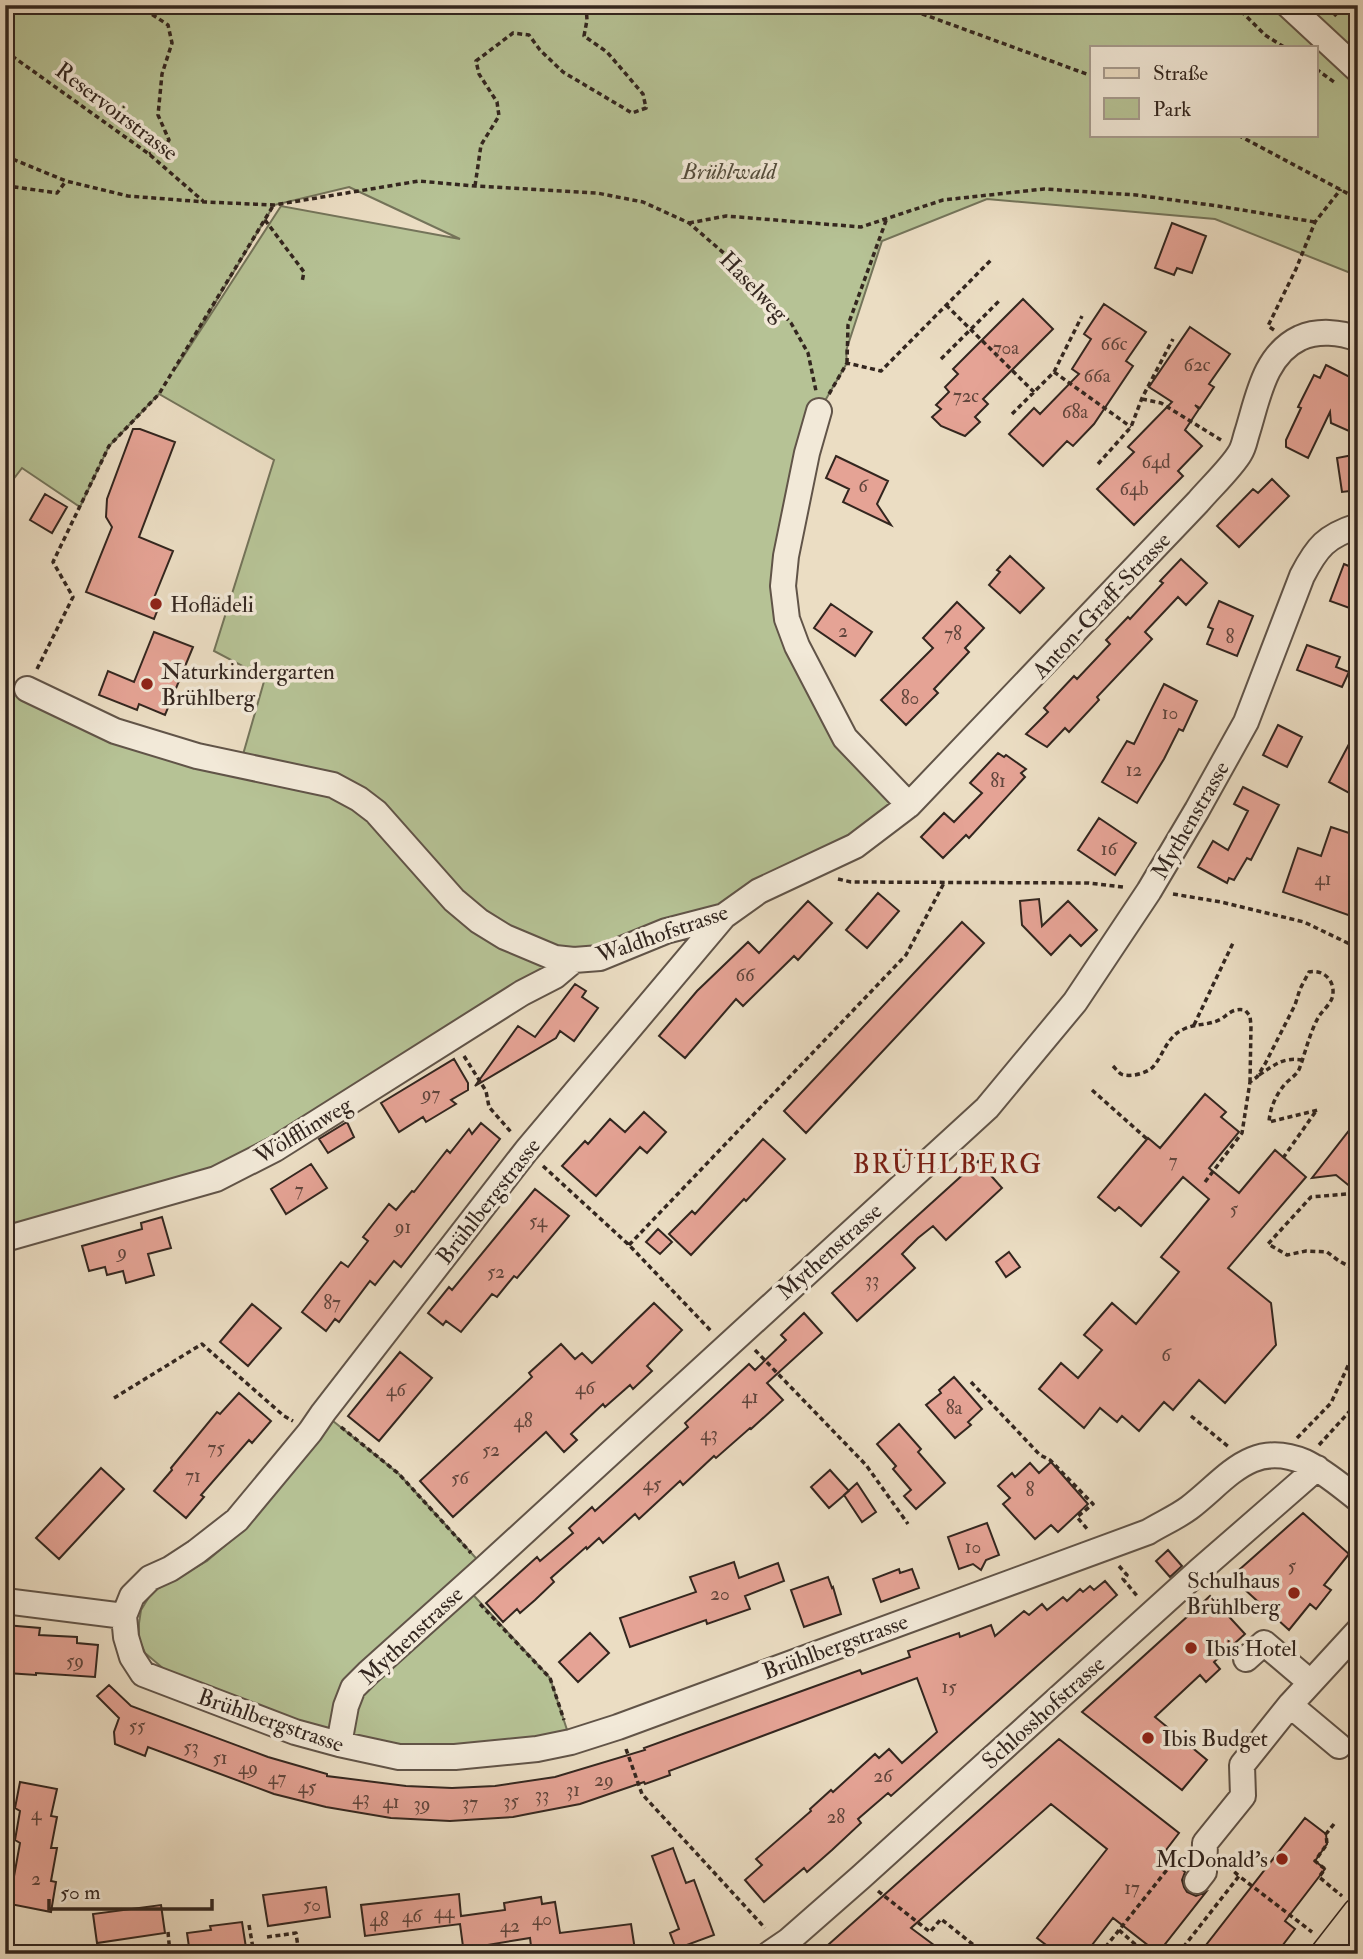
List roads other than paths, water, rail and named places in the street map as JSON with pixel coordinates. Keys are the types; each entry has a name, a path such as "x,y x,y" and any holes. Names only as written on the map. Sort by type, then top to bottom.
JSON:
{"main road":[{"path":"1320,1944 1351,1905"}],"street":[{"path":"1288,5 1358,70"},
{"name":"Anton-Graff-Strasse","path":"805,871 855,846 909,805 1198,502 1241,453 1265,375 1276,356 1292,342 1309,334 1343,334 1358,339"},
{"path":"819,411 807,453 786,556 783,586 788,619 797,646 845,738 909,805"},
{"name":"Mythenstrasse","path":"339,1744 346,1706 354,1688 368,1673 987,1108 1075,1002 1149,891 1197,810 1246,722 1302,576 1314,554 1326,541 1358,526"},
{"name":"Waldhofstrasse","path":"27,689 115,731 197,756 333,785 376,812 454,900 479,921 505,937 555,958 600,958 666,931 724,916 759,891 805,871"},
{"name":"Brühlbergstrasse","path":"724,916 526,1151 310,1432 237,1520 197,1552 150,1578 132,1596 124,1615 126,1637 132,1657 144,1674 295,1732 399,1757 455,1758 537,1749 571,1742 618,1727 1110,1556 1187,1510 1247,1461 1265,1456 1304,1457 1358,1499"},
{"name":"Wölfflinweg","path":"5,1240 216,1179 275,1149 522,993 555,976 574,960"},
{"name":"Schlosshofstrasse","path":"770,1943 788,1941 1200,1570 1304,1457"},
{"path":"5,1601 124,1615"},
{"path":"1197,1881 1204,1871 1205,1843 1243,1796 1242,1765 1290,1705 1358,1631"},
{"path":"1246,1659 1264,1643 1310,1682"},
{"path":"1290,1705 1339,1746"}],"place":[{"name":"Hoflädeli","path":"156,604"},
{"name":"Naturkindergarten Brühlberg","path":"147,684"},
{"name":"Schulhaus Brühlberg","path":"1294,1593"},
{"name":"Ibis Hotel","path":"1191,1648"},
{"name":"Ibis Budget","path":"1148,1738"},
{"name":"McDonald's","path":"1282,1859"}],"district":[{"name":"BRÜHLBERG","path":"948,1164"}],"park label":[{"name":"Brühlwald","path":"729,171"}]}
